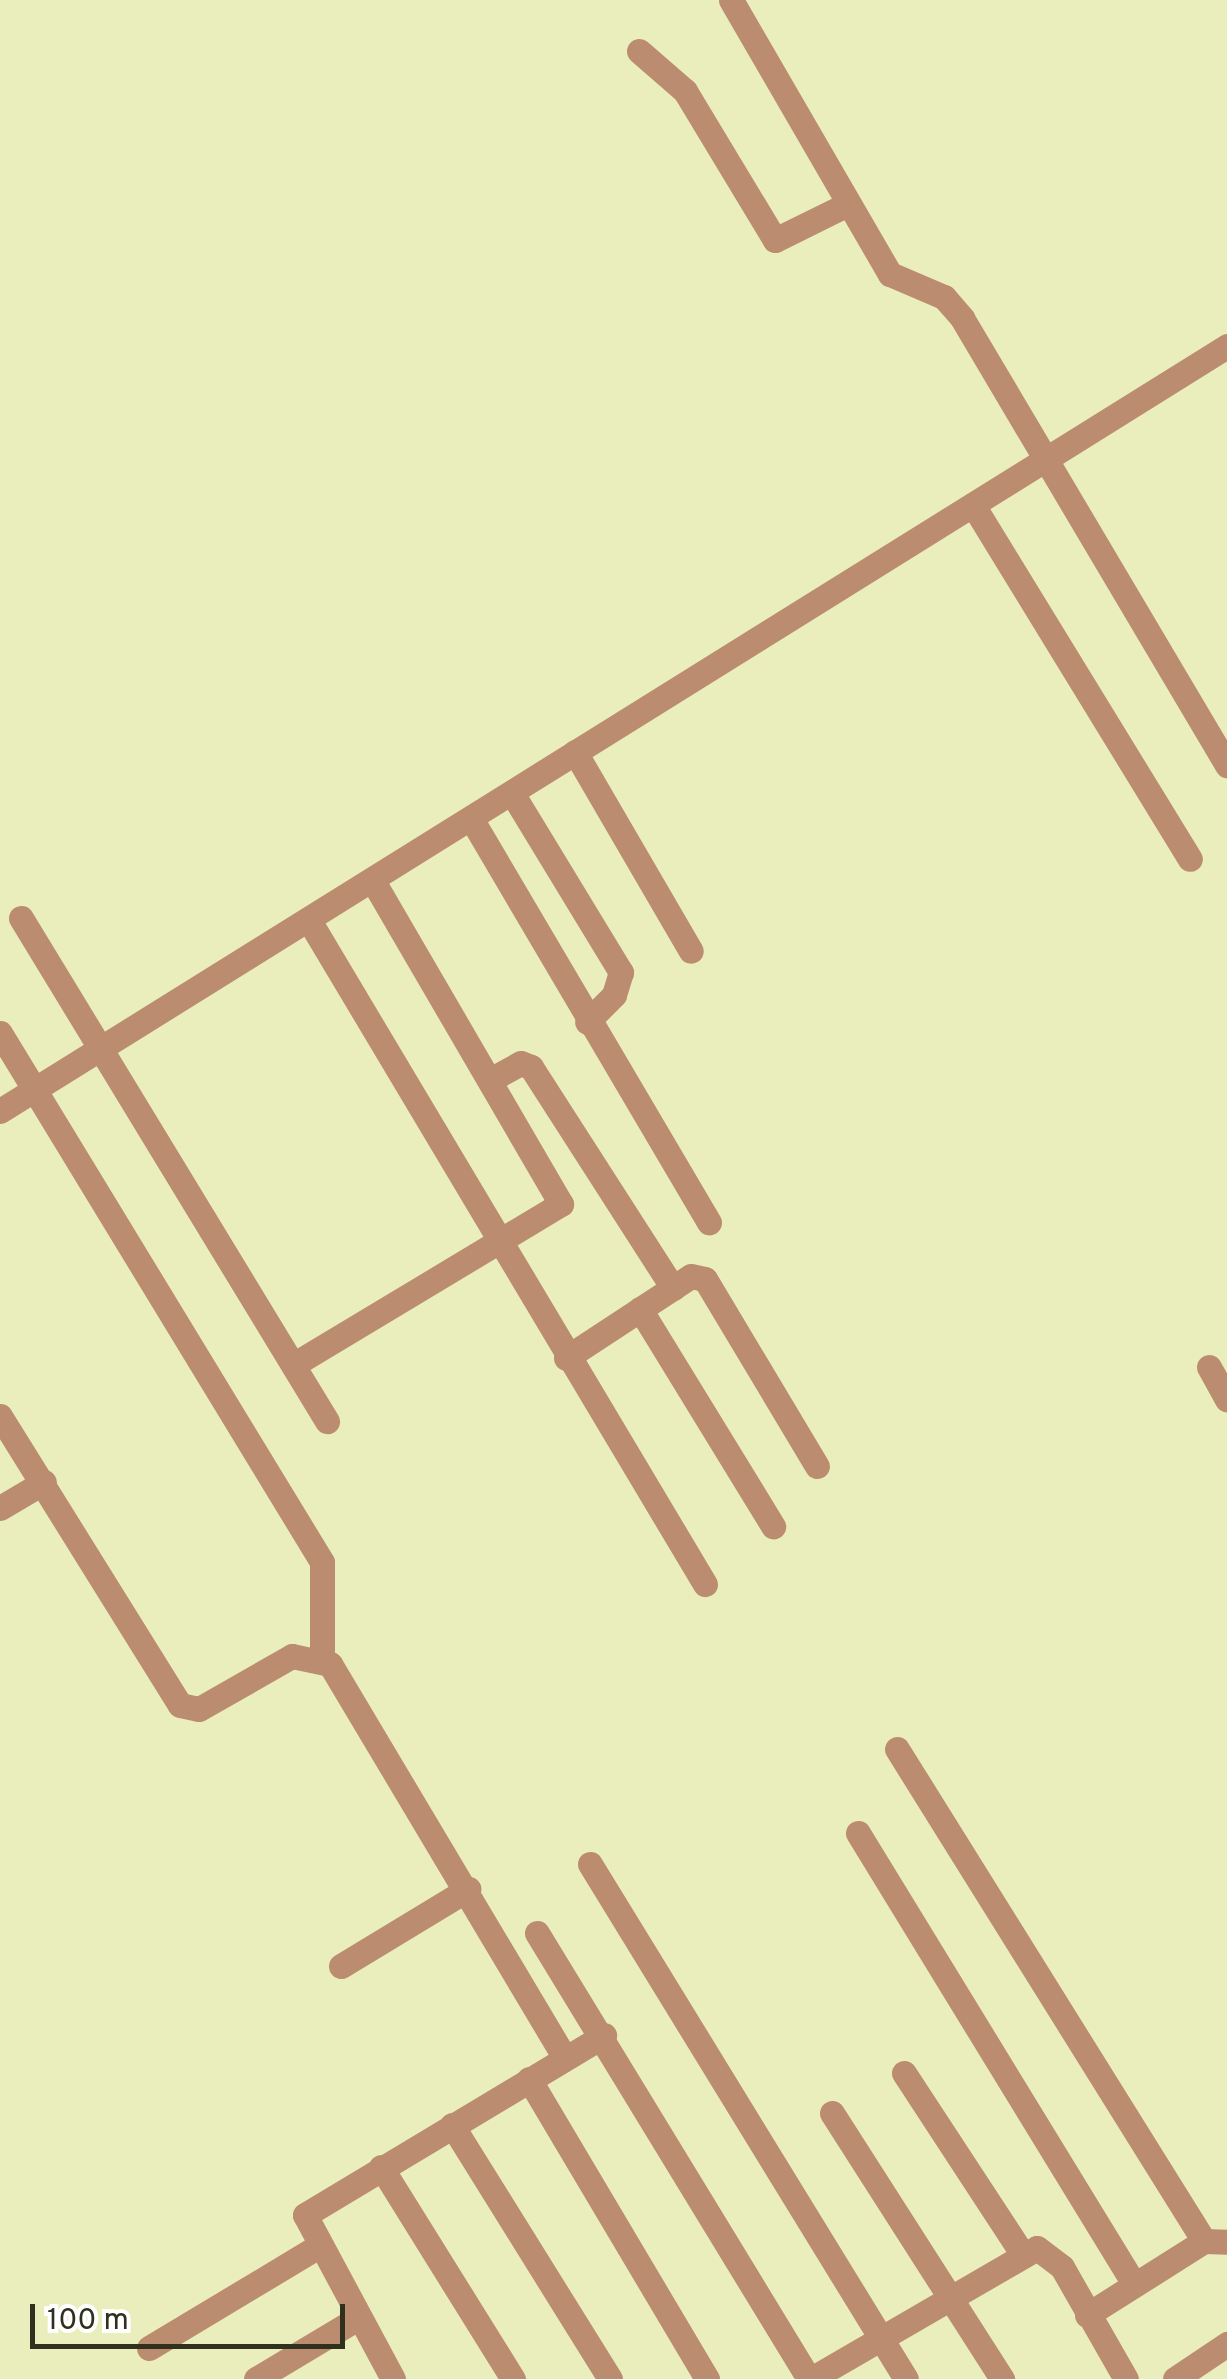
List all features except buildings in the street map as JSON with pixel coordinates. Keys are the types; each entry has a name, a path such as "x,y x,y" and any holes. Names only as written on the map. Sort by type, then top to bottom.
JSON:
{"street":[{"path":"732,0 890,274 954,306 1227,765"},
{"path":"639,51 685,91 776,240 848,204"},
{"path":"0,1110 374,883 575,752 1227,346"},
{"path":"973,505 1190,860"},
{"path":"575,752 691,951"},
{"path":"512,793 621,972 614,995 587,1022"},
{"path":"472,820 587,1022 709,1222"},
{"path":"298,1362 498,1246 560,1204 374,883"},
{"path":"21,918 231,1272 298,1362 327,1421"},
{"path":"310,922 498,1246 705,1584"},
{"path":"0,1033 322,1562 322,1657 468,1889 564,2056"},
{"path":"490,1080 520,1063 530,1068 673,1288"},
{"path":"566,1358 673,1288 705,1278 817,1466"},
{"path":"640,1309 773,1526"},
{"path":"1209,1367 1227,1399"},
{"path":"0,1418 189,1710 292,1656 322,1657"},
{"path":"0,1508 44,1482"},
{"path":"897,1749 1215,2241 1134,2284 1087,2315"},
{"path":"858,1834 1134,2284"},
{"path":"590,1864 906,2379"},
{"path":"341,1966 468,1889"},
{"path":"537,1933 604,2035 810,2379 1022,2253 1053,2256 1126,2379"},
{"path":"393,2379 317,2247 305,2215 604,2035"},
{"path":"904,2073 1022,2253"},
{"path":"528,2080 708,2379"},
{"path":"832,2114 1002,2379"},
{"path":"452,2126 610,2379"},
{"path":"381,2166 513,2379"},
{"path":"149,2348 317,2247"},
{"path":"256,2379 358,2318"},
{"path":"1175,2379 1227,2344"}]}
